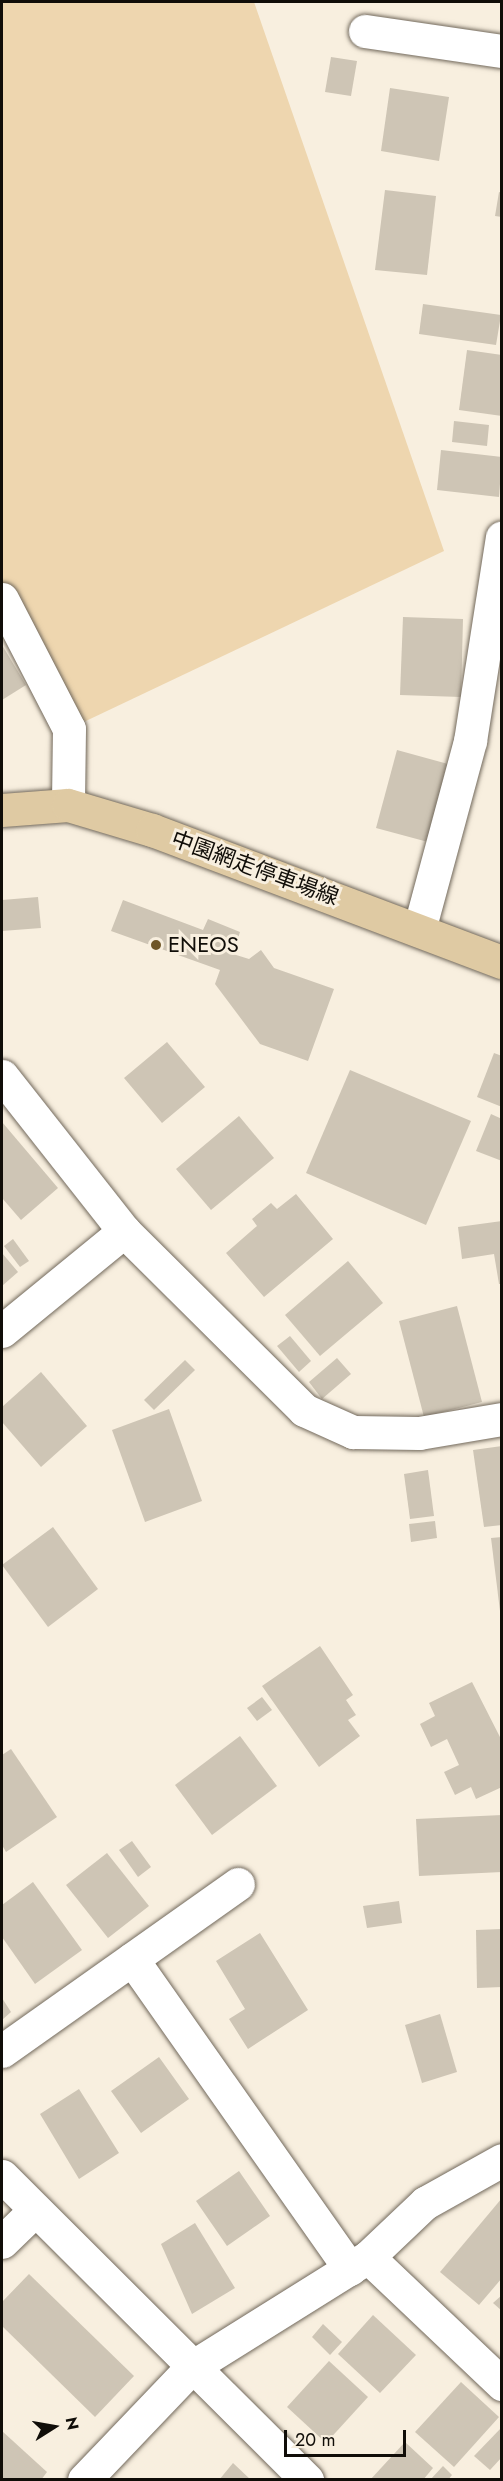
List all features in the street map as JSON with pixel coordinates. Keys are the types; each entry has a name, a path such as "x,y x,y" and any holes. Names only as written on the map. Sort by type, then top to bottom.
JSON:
{"main road":[{"name":"中園網走停車場線","path":"2,810 68,805 152,830 501,962"}],"street":[{"path":"365,31 501,51"},
{"path":"419,930 470,741 501,537"},
{"path":"2,599 69,729 68,805"},
{"path":"2,1076 124,1231 304,1410 353,1432 419,1433 501,1419"},
{"path":"2,1331 124,1231"},
{"path":"2,2051 238,1884"},
{"path":"132,1959 359,2263 501,2384"},
{"path":"84,2480 192,2367 359,2263 425,2204 501,2160"},
{"path":"2,2176 307,2480"},
{"path":"2,2242 36,2210"}],"shaded area":[{"path":"2,2 254,2 444,551 69,729 2,599"}],"building":[{"path":"331,57 357,61 351,96 325,92"},
{"path":"390,88 449,97 439,161 381,151"},
{"path":"385,190 436,196 427,275 375,270"},
{"path":"499,192 502,193 502,217 495,216"},
{"path":"423,304 501,315 496,345 419,334"},
{"path":"467,350 502,355 502,416 459,410"},
{"path":"454,421 489,425 487,446 452,442"},
{"path":"441,450 502,457 499,497 437,490"},
{"path":"403,617 463,619 461,697 400,695"},
{"path":"2,645 26,685 2,700"},
{"path":"397,750 448,764 428,842 376,828"},
{"path":"38,897 41,928 2,931 2,900"},
{"path":"123,900 203,930 208,919 240,932 233,954 249,959 261,950 274,968 334,989 308,1061 260,1044 215,984 220,970 111,931"},
{"path":"167,1042 205,1087 162,1123 124,1078"},
{"path":"494,1053 502,1056 502,1107 477,1097"},
{"path":"350,1070 471,1121 426,1225 306,1173"},
{"path":"491,1114 502,1119 502,1161 476,1151"},
{"path":"239,1116 274,1158 211,1210 176,1169"},
{"path":"2,1122 58,1188 21,1220 2,1198"},
{"path":"296,1194 333,1239 264,1297 226,1253 257,1226 252,1219 271,1203 277,1209"},
{"path":"502,1221 502,1284 499,1284 494,1254 462,1259 458,1227"},
{"path":"13,1239 29,1261 20,1267 4,1246"},
{"path":"2,1253 18,1272 2,1286"},
{"path":"348,1261 383,1303 320,1356 285,1315"},
{"path":"457,1306 482,1402 424,1417 399,1321"},
{"path":"290,1336 311,1361 299,1372 277,1346"},
{"path":"337,1358 351,1374 322,1399 309,1382"},
{"path":"185,1360 195,1370 154,1410 144,1400"},
{"path":"41,1372 87,1426 41,1467 2,1422 2,1407"},
{"path":"169,1409 202,1501 145,1522 112,1430"},
{"path":"502,1446 502,1525 484,1527 473,1450"},
{"path":"428,1470 434,1516 410,1519 404,1474"},
{"path":"435,1521 437,1538 411,1542 409,1524"},
{"path":"53,1527 98,1589 48,1627 2,1565"},
{"path":"502,1537 502,1611 500,1611 491,1538"},
{"path":"320,1646 353,1695 346,1700 356,1715 348,1720 360,1736 319,1767 262,1686"},
{"path":"472,1682 502,1741 502,1787 476,1799 471,1787 455,1795 444,1772 459,1765 447,1739 431,1747 420,1724 435,1716 429,1703"},
{"path":"262,1697 272,1710 257,1721 247,1708"},
{"path":"240,1736 277,1786 212,1835 175,1785"},
{"path":"11,1749 57,1817 6,1852 2,1845 2,1755"},
{"path":"502,1815 502,1872 419,1876 416,1819"},
{"path":"132,1841 151,1867 138,1877 119,1850"},
{"path":"107,1853 149,1906 108,1938 66,1885"},
{"path":"33,1882 82,1950 35,1984 2,1937 2,1905"},
{"path":"399,1901 402,1923 367,1928 363,1906"},
{"path":"502,1929 502,1987 477,1988 476,1930"},
{"path":"260,1933 308,2010 248,2049 229,2019 245,2009 216,1961"},
{"path":"2,1998 11,2012 2,2020"},
{"path":"440,2014 457,2072 422,2083 405,2025"},
{"path":"159,2057 189,2099 141,2133 111,2091"},
{"path":"79,2089 119,2153 79,2179 40,2114"},
{"path":"239,2171 270,2216 227,2246 196,2201"},
{"path":"502,2198 502,2278 479,2305 440,2272"},
{"path":"195,2223 235,2288 192,2314 161,2244"},
{"path":"29,2274 134,2376 95,2417 2,2326 2,2302"},
{"path":"502,2295 502,2311 493,2303"},
{"path":"373,2315 416,2355 380,2393 338,2354"},
{"path":"323,2324 342,2342 330,2355 312,2337"},
{"path":"329,2361 368,2397 326,2443 287,2407"},
{"path":"461,2382 499,2417 454,2467 415,2432"},
{"path":"502,2427 502,2457 490,2470 474,2456"},
{"path":"2,2431 47,2472 41,2480 2,2480"},
{"path":"405,2442 433,2468 423,2480 370,2480"},
{"path":"233,2463 251,2480 219,2480"},
{"path":"443,2466 452,2475 448,2480 430,2480"}],"place":[{"name":"ENEOS","path":"156,945"}]}
